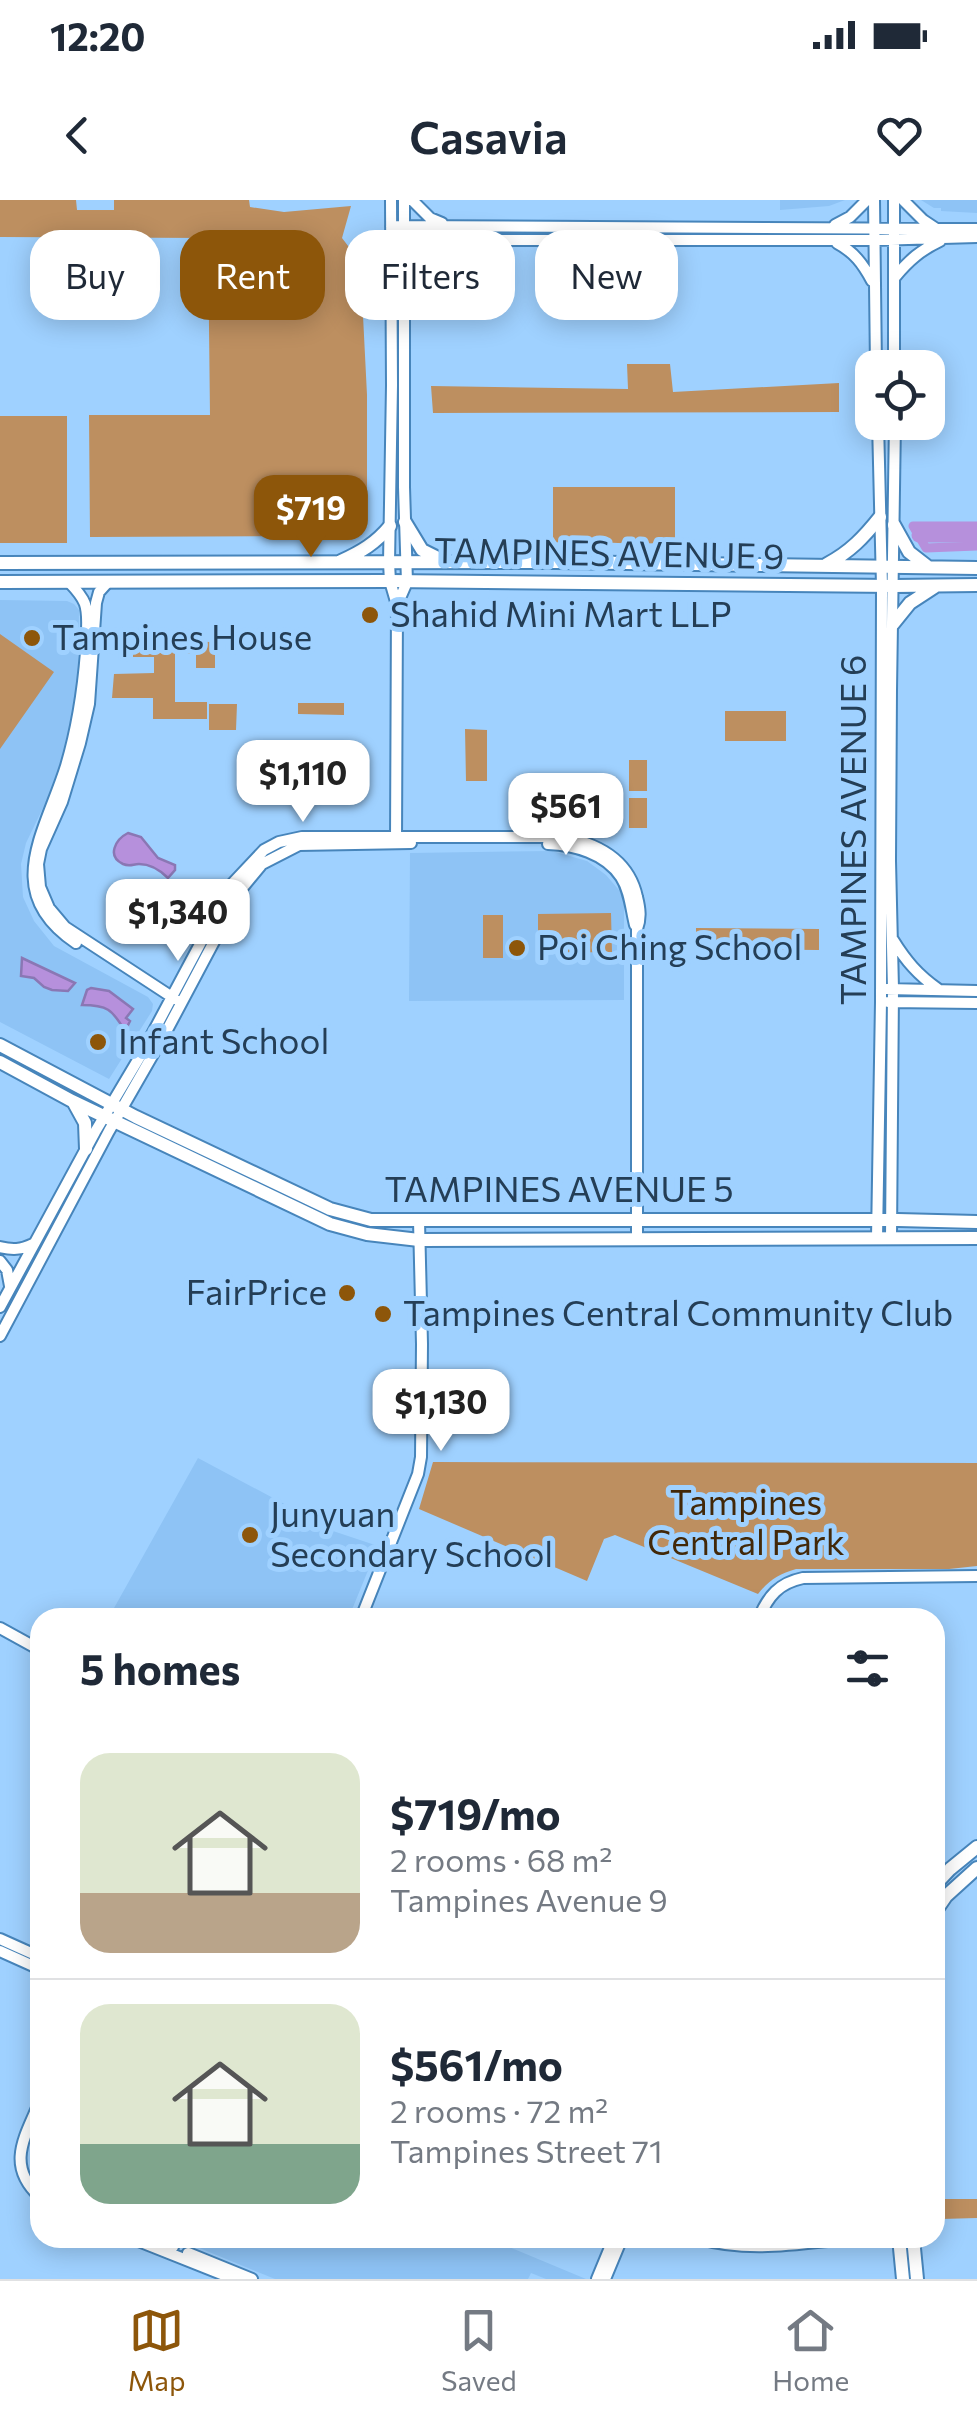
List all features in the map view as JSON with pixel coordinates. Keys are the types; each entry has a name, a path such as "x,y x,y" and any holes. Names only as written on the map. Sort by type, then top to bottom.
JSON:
{"main road":[{"path":"825,566 863,539 880,517"},
{"path":"405,522 422,550 449,562"},
{"path":"894,525 909,552 929,567"},
{"path":"334,564 363,551 390,526"},
{"name":"TAMPINES AVENUE 9","path":"0,563 449,562 977,568"},
{"name":"TAMPINES AVENUE 9","path":"0,582 977,585"},
{"path":"893,624 910,604 938,585"},
{"name":"TAMPINES AVENUE 5","path":"0,1045 113,1112 330,1224 366,1234 419,1240 977,1238"},
{"name":"TAMPINES AVENUE 5","path":"0,1062 72,1101 113,1112 330,1208 371,1220 977,1222"},
{"path":"72,1101 85,1122 86,1150"},
{"path":"945,1874 977,1847"},
{"path":"945,1897 977,1868"},
{"path":"903,2248 915,2278"},
{"path":"914,2248 915,2278"}],"street":[{"path":"391,200 391,230"},
{"path":"404,200 404,230"},
{"path":"412,200 430,218 452,226"},
{"path":"830,228 870,200"},
{"path":"870,200 876,350"},
{"path":"894,200 894,350"},
{"path":"904,200 936,228"},
{"path":"391,226 977,228"},
{"path":"515,240 894,240 977,236"},
{"path":"894,278 922,250 945,239"},
{"path":"832,240 854,254 874,287"},
{"path":"391,320 389,563 397,604 396,840"},
{"path":"397,604 407,582 405,320"},
{"name":"TAMPINES AVENUE 6","path":"878,440 880,517 888,566"},
{"name":"TAMPINES AVENUE 6","path":"884,1238 888,566 894,525 895,440"},
{"path":"69,582 86,605 85,666 73,742 55,799 36,838 30,876 36,902 50,923 77,944 105,955"},
{"path":"108,582 96,602 89,704 80,743 62,802 43,842 38,876 44,899 73,933 176,1000"},
{"name":"TAMPINES AVENUE 6","path":"887,989 892,939 893,624 888,586"},
{"path":"0,1307 86,1150 167,1030 176,1000 243,887 262,864 298,845 396,840 544,844 579,848 597,856 621,877 636,930 636,1239"},
{"path":"892,939 908,964 938,989"},
{"path":"887,989 977,992"},
{"path":"887,1002 977,1003"},
{"path":"0,1336 113,1112"},
{"path":"366,1608 418,1474 421,1456 419,1221"},
{"path":"0,1247 12,1250 35,1243"},
{"path":"0,1261 10,1287"},
{"path":"764,1608 776,1590 803,1578 977,1576"},
{"path":"0,1628 30,1644"},
{"path":"0,1939 30,1952"},
{"path":"0,1951 30,1964"},
{"path":"30,2124 20,2156 24,2178 30,2185"},
{"path":"30,2143 30,2175"},
{"path":"156,2248 234,2279"},
{"path":"175,2248 252,2279"},
{"path":"601,2279 614,2248"}],"shaded area":[{"path":"780,200 845,200 829,206 780,210"},
{"path":"921,200 977,200 977,213 941,211"},
{"path":"0,600 67,601 79,610 78,676 66,747 55,783 26,843 21,864 23,897 34,921 54,946 148,997 153,1004 109,1079 0,1022"},
{"path":"128,833 141,837 158,858 175,865 168,878 151,866 118,861 115,848"},
{"name":"Poi Ching School","path":"552,851 587,861 624,896 624,1000 409,1001 410,853"},
{"path":"22,958 75,983 68,991 44,987 34,978 21,976"},
{"path":"91,988 109,991 133,1009 126,1018 130,1021 125,1031 108,1010 82,1005"},
{"name":"Junyuan Secondary School","path":"198,1458 290,1507 309,1523 378,1546 353,1608 114,1608"},
{"path":"199,2248 512,2248 586,2279 546,2279 531,2273 528,2279 275,2279"}],"green space":[{"path":"0,200 76,200 77,210 114,210 114,200 249,200 250,207 284,212 351,206 342,238 345,320 363,320 367,395 367,517 361,527 347,536 90,537 89,415 210,415 209,320 325,320 325,230 180,230 180,238 160,238 160,230 30,230 30,237 0,237"},
{"path":"627,364 670,364 673,392 839,383 839,412 433,413 431,386 628,389"},
{"path":"0,416 67,416 67,543 0,543"},
{"path":"553,487 675,487 675,543 553,543"},
{"path":"0,634 54,672 0,749"},
{"path":"133,641 215,642 215,668 196,668 196,654 185,653 185,647 184,653 175,654 175,702 207,702 207,719 153,719 153,698 112,698 114,674 154,673 154,657 133,657"},
{"path":"298,703 344,703 344,715 298,714"},
{"path":"209,704 237,704 236,730 209,730"},
{"path":"725,711 786,711 786,741 725,741"},
{"path":"465,729 487,730 487,781 466,781"},
{"path":"629,760 647,760 647,791 629,791"},
{"path":"629,798 647,798 647,828 629,828"},
{"path":"611,913 612,952 538,953 538,914"},
{"path":"483,915 503,915 503,958 483,958"},
{"path":"696,928 819,929 819,950 696,949"},
{"name":"Tampines Central Park","path":"433,1462 977,1463 977,1566 796,1569 775,1578 758,1594 615,1535 604,1539 587,1581 419,1509"},
{"path":"945,2199 977,2199 977,2218 945,2219"}],"waterway":[{"path":"977,526 913,526 926,548 977,546"},
{"path":"919,535 977,535"}],"place":[{"name":"Shahid Mini Mart LLP","path":"370,615"},
{"name":"Tampines House","path":"32,638"},
{"name":"Poi Ching School","path":"517,948"},
{"name":"Infant School","path":"98,1042"},
{"name":"FairPrice","path":"347,1293"},
{"name":"Tampines Central Community Club","path":"383,1314"},
{"name":"Junyuan Secondary School","path":"250,1535"}]}
